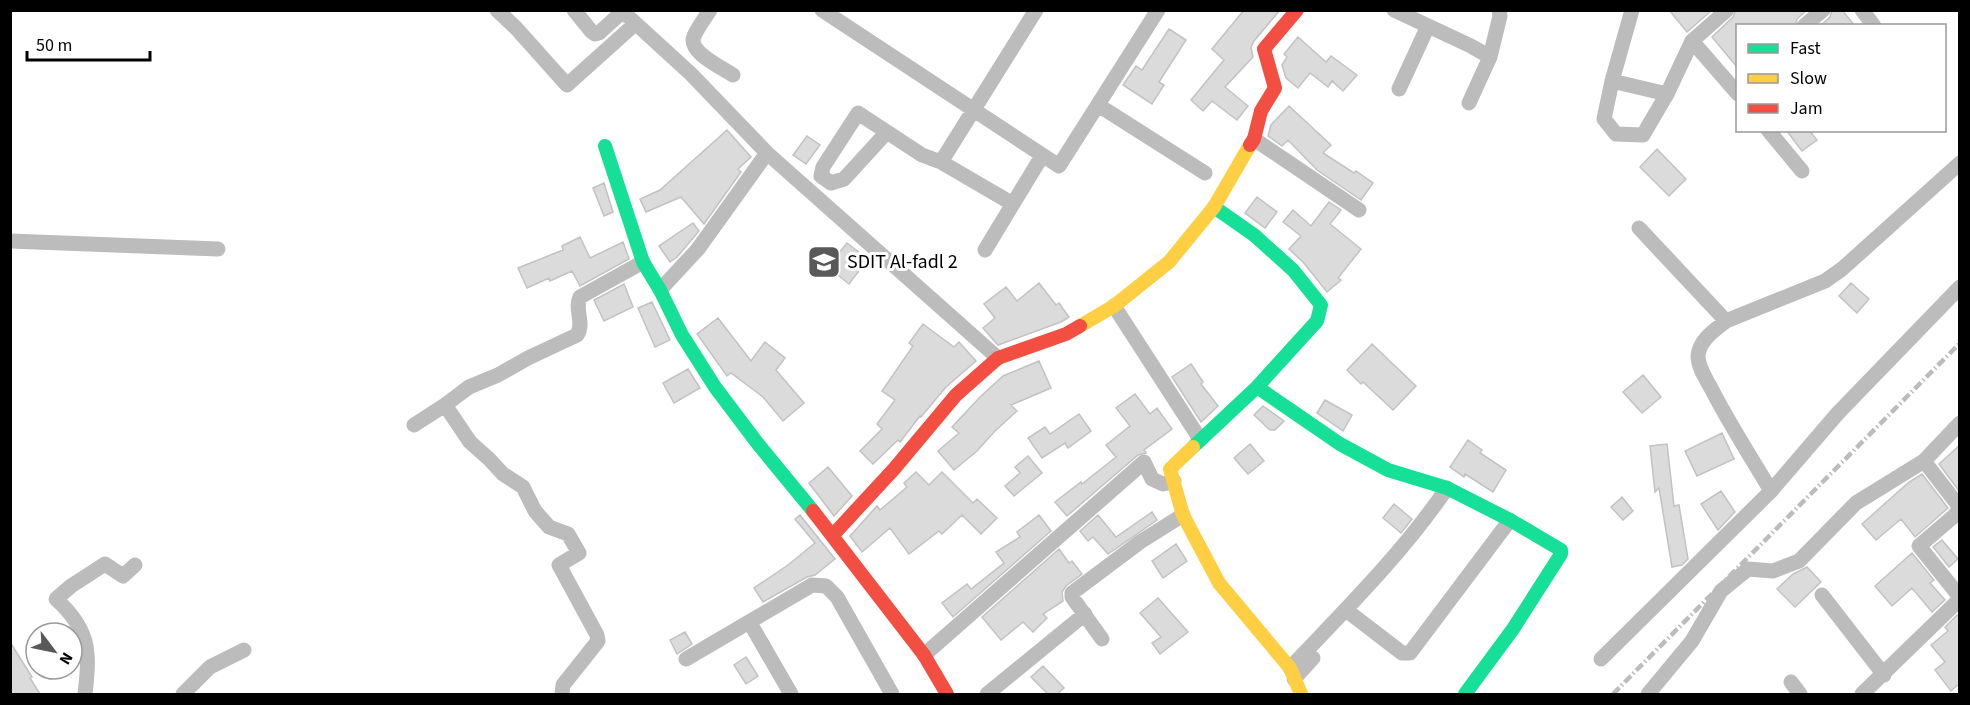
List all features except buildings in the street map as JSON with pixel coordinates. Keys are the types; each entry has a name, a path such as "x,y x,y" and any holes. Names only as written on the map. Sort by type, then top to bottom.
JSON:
{"street":[{"path":"497,10 567,85 635,24"},
{"path":"574,10 595,34 599,33 622,11 691,74 767,153 998,358"},
{"path":"710,10 693,37 693,45 697,52 733,75"},
{"path":"822,10 1059,166 1158,10"},
{"path":"941,162 1036,10"},
{"path":"833,535 894,469 956,394 998,358 1066,334 1114,306 1168,262 1214,207 1254,139 1261,111 1275,88 1264,49 1297,10"},
{"path":"1394,10 1490,57"},
{"path":"1469,103 1490,57 1500,16 1499,10"},
{"path":"1632,10 1604,119 1616,134 1643,135 1692,41 1727,10"},
{"path":"1806,24 1823,10"},
{"path":"1862,10 1872,24"},
{"path":"1399,89 1428,26"},
{"path":"1692,41 1735,86"},
{"path":"1612,81 1666,94"},
{"path":"1098,105 1205,173"},
{"path":"887,132 844,179 831,183 821,176 823,167 858,113 887,132 922,155 941,162 1013,204"},
{"path":"1770,132 1802,171"},
{"path":"1254,139 1359,210"},
{"path":"605,146 643,262 660,290 682,335 715,387 758,444 833,535 924,655 947,694"},
{"path":"660,290 698,249 767,153"},
{"path":"985,250 1042,156"},
{"path":"1771,491 1730,424 1699,363 1700,346 1726,321 1825,281 1842,269 1959,163"},
{"path":"1214,207 1254,235 1293,270 1321,304 1317,321 1257,387 1170,469 1183,515 1219,583 1292,673 1301,694"},
{"path":"1639,228 1726,321"},
{"path":"10,241 218,249"},
{"path":"414,425 469,387 577,335 581,326 578,303 580,297 643,262"},
{"path":"1601,659 1771,491 1838,413 1959,287"},
{"path":"1114,306 1200,439"},
{"path":"1257,387 1340,444 1388,470 1448,488 1561,550 1561,554 1513,629 1465,694"},
{"path":"445,405 470,442 503,474 523,487 536,511 549,527 568,534 579,554 559,565 597,635 598,641 563,685 562,694"},
{"path":"1648,694 1692,641 1722,591 1749,569 1773,571 1799,561 1856,503 1924,461 1959,423"},
{"path":"1862,694 1884,675 1959,598 1918,546 1954,516 1959,509 1924,461"},
{"path":"924,655 1144,462 1152,479 1163,484 1174,481"},
{"path":"1292,673 1429,515 1448,488"},
{"path":"1102,639 1072,597 1074,591 1140,542 1183,515"},
{"path":"1346,610 1402,652 1410,653 1510,520"},
{"path":"85,694 88,670 87,644 79,624 56,599 71,586 105,564 123,576 135,565"},
{"path":"686,659 812,585 826,586 837,597 892,694"},
{"path":"1822,595 1884,675"},
{"path":"987,694 1085,614"},
{"path":"750,623 791,694"},
{"path":"183,694 210,667 244,650"},
{"path":"1292,673 1313,658"}],"railway":[{"path":"1613,694 1960,343"}],"traffic: fast":[{"path":"605,146 643,262 660,290 682,335 715,387 813,511"},
{"path":"1193,447 1257,387 1317,321 1321,305 1293,270 1254,235 1214,207"},
{"path":"1257,387 1340,444 1388,470 1447,488 1510,520 1561,550 1561,554 1513,629 1465,694"}],"traffic: slow":[{"path":"1080,326 1114,306 1169,262 1214,207 1250,145"},
{"path":"1193,447 1170,469 1183,515 1219,583 1290,668 1301,694"}],"traffic: jam":[{"path":"1250,145 1254,139 1261,111 1275,88 1264,49 1297,10"},
{"path":"833,535 894,469 956,395 998,358 1066,334 1080,326"},
{"path":"813,511 924,655 947,694"}],"place":[{"name":"SDIT Al-fadl 2","path":"824,262"}]}
